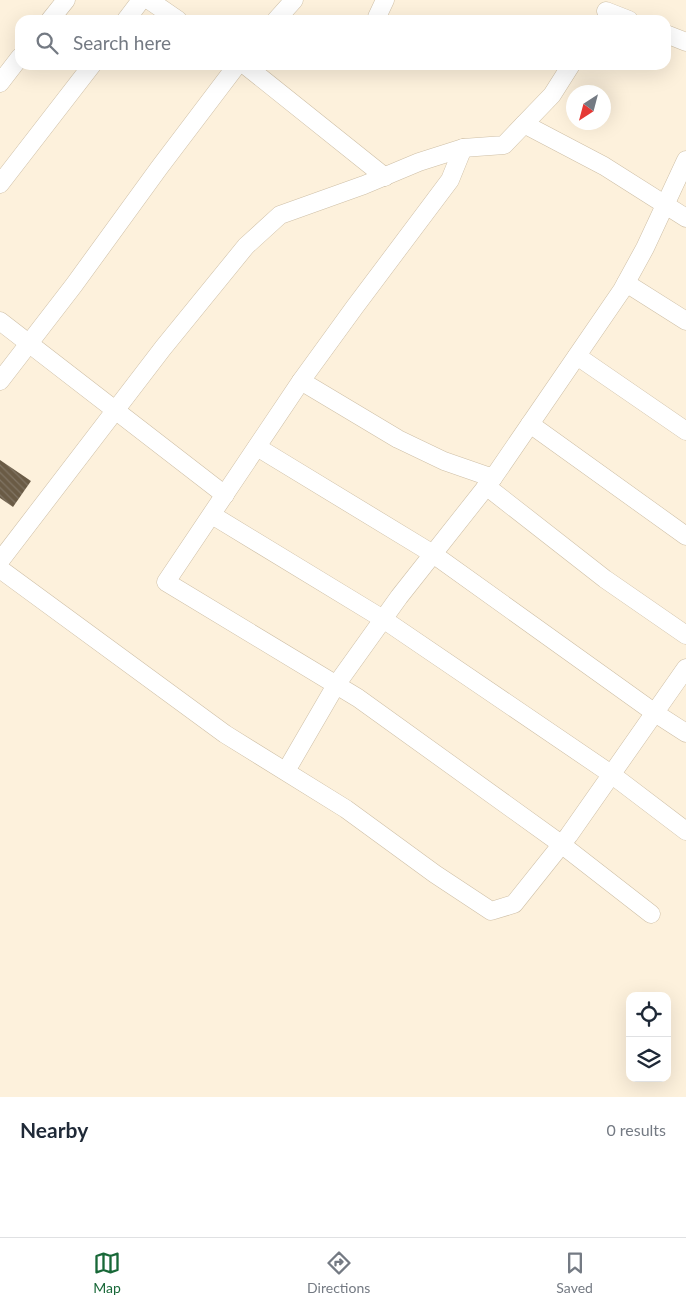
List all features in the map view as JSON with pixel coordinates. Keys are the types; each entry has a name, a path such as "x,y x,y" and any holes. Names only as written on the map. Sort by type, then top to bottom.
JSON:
{"street":[{"path":"54,15 66,0"},
{"path":"130,15 141,0"},
{"path":"148,0 170,15"},
{"path":"280,15 294,0"},
{"path":"378,15 385,0"},
{"path":"606,10 618,15"},
{"path":"671,36 686,42"},
{"path":"0,83 15,64"},
{"path":"0,184 88,70"},
{"path":"0,380 74,285 233,70"},
{"path":"251,70 385,176"},
{"path":"0,561 163,348 246,246 280,215 419,162 463,148 504,145 552,95 568,70"},
{"path":"524,124 604,166 686,218"},
{"path":"463,148 450,180 301,381 166,582 358,698 561,844 651,914"},
{"path":"286,771 336,686 383,619 490,482 626,283 645,248 686,160"},
{"path":"626,283 686,321"},
{"path":"0,321 225,495"},
{"path":"577,356 686,432"},
{"path":"301,381 398,439 490,482 605,579 686,635"},
{"path":"530,424 686,536"},
{"path":"257,447 433,554 686,732"},
{"path":"212,515 383,619 612,774 686,831"},
{"path":"0,568 225,734 346,809 435,874 491,911 514,904 561,844 686,668"}],"building":[{"path":"0,460 31,481 13,507 0,498"}]}
